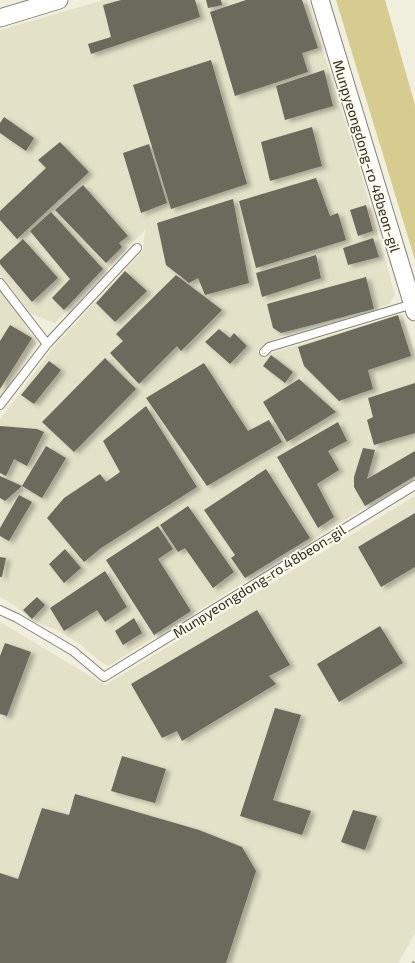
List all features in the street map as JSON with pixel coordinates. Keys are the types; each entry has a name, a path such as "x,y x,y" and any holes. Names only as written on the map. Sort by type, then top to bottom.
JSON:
{"street":[{"path":"0,18 59,0"},
{"name":"Munpyeongdong-ro 48beon-gil","path":"320,0 414,308"}],"lane":[{"path":"0,405 47,344 138,248"},
{"path":"0,283 47,344"},
{"path":"264,352 269,347 414,308"},
{"name":"Munpyeongdong-ro 48beon-gil","path":"0,610 17,618 73,651 104,677 415,485"}],"path":[{"path":"413,963 415,959"}],"shaded area":[{"path":"104,0 307,0 358,163 395,295 389,304 282,336 263,345 257,351 264,358 271,353 402,314 415,353 415,477 108,666 97,659 80,644 57,630 34,622 14,605 0,597 0,420 51,350 143,250 145,230 55,323 31,314 0,275 0,30"},
{"path":"336,0 385,0 415,105 415,260"},
{"path":"0,290 19,315 37,344 0,398"},
{"path":"415,496 415,934 398,963 0,963 0,622 105,685"}],"building":[{"path":"121,0 195,0 200,17 91,54 88,44 111,37 103,5"},
{"path":"206,0 221,0 222,5 208,8"},
{"path":"246,0 302,0 318,48 302,53 308,72 235,96 210,12"},
{"path":"211,60 247,184 171,209 133,85"},
{"path":"324,70 333,106 285,120 276,86"},
{"path":"4,117 34,138 26,151 0,133 0,123"},
{"path":"312,127 322,166 270,181 261,142"},
{"path":"60,142 89,172 17,239 0,220 0,211 46,168 38,160"},
{"path":"149,144 167,203 141,213 123,153"},
{"path":"316,178 330,216 338,213 346,240 256,268 239,201"},
{"path":"83,185 128,236 119,243 122,247 106,263 55,210"},
{"path":"233,199 249,283 205,295 198,278 189,283 166,265 157,223"},
{"path":"366,205 373,231 358,236 350,210"},
{"path":"51,212 103,269 64,310 52,298 70,279 30,231"},
{"path":"373,238 379,257 348,265 343,248"},
{"path":"23,239 58,278 32,302 0,264 0,260"},
{"path":"316,255 321,278 262,297 256,273"},
{"path":"125,271 147,291 115,322 96,303"},
{"path":"176,275 222,310 181,351 177,346 139,384 110,353 123,341 116,334"},
{"path":"366,277 374,309 281,333 273,328 267,304"},
{"path":"398,315 411,356 368,370 373,389 339,401 304,366 298,347"},
{"path":"10,325 32,338 0,389 0,341"},
{"path":"219,329 230,338 234,333 247,346 230,364 205,342"},
{"path":"271,355 293,372 285,383 263,366"},
{"path":"105,358 136,389 74,452 42,422"},
{"path":"49,361 61,370 34,404 21,395"},
{"path":"204,363 248,431 269,420 282,442 207,486 146,398"},
{"path":"299,379 336,412 287,442 263,402"},
{"path":"415,383 415,433 374,445 367,420 373,417 368,398"},
{"path":"146,406 197,487 101,548 84,562 47,518 64,498 100,474 106,482 120,472 103,441"},
{"path":"338,422 347,441 328,451 339,470 317,484 334,517 318,528 277,457"},
{"path":"0,426 37,429 44,432 27,466 14,459 6,476 0,473"},
{"path":"46,446 66,458 42,498 22,486"},
{"path":"363,448 375,450 367,479 415,451 415,476 365,506 354,487 354,477"},
{"path":"266,469 310,538 245,578 231,558 235,555 204,510"},
{"path":"0,476 22,486 5,501 0,498"},
{"path":"19,495 32,502 9,541 0,536 0,528"},
{"path":"188,506 234,572 213,588 185,548 178,552 160,525"},
{"path":"415,513 415,567 381,587 358,547"},
{"path":"158,526 173,549 158,559 191,611 154,635 106,560"},
{"path":"65,549 81,568 64,583 49,564"},
{"path":"0,557 6,558 2,577 0,577"},
{"path":"105,571 127,607 105,622 97,610 64,631 50,608"},
{"path":"37,597 45,605 32,619 23,610"},
{"path":"257,610 290,665 269,676 276,684 182,741 177,731 162,738 131,684"},
{"path":"134,618 142,633 123,645 115,631"},
{"path":"380,626 403,663 339,702 317,664"},
{"path":"5,643 31,652 7,716 0,714 0,656"},
{"path":"275,708 301,715 273,800 311,811 302,835 240,816"},
{"path":"122,756 166,769 155,803 111,791"},
{"path":"75,794 199,830 242,847 256,871 226,963 0,963 0,873 18,879 42,808 69,815"},
{"path":"353,810 377,816 365,850 341,842"}]}
